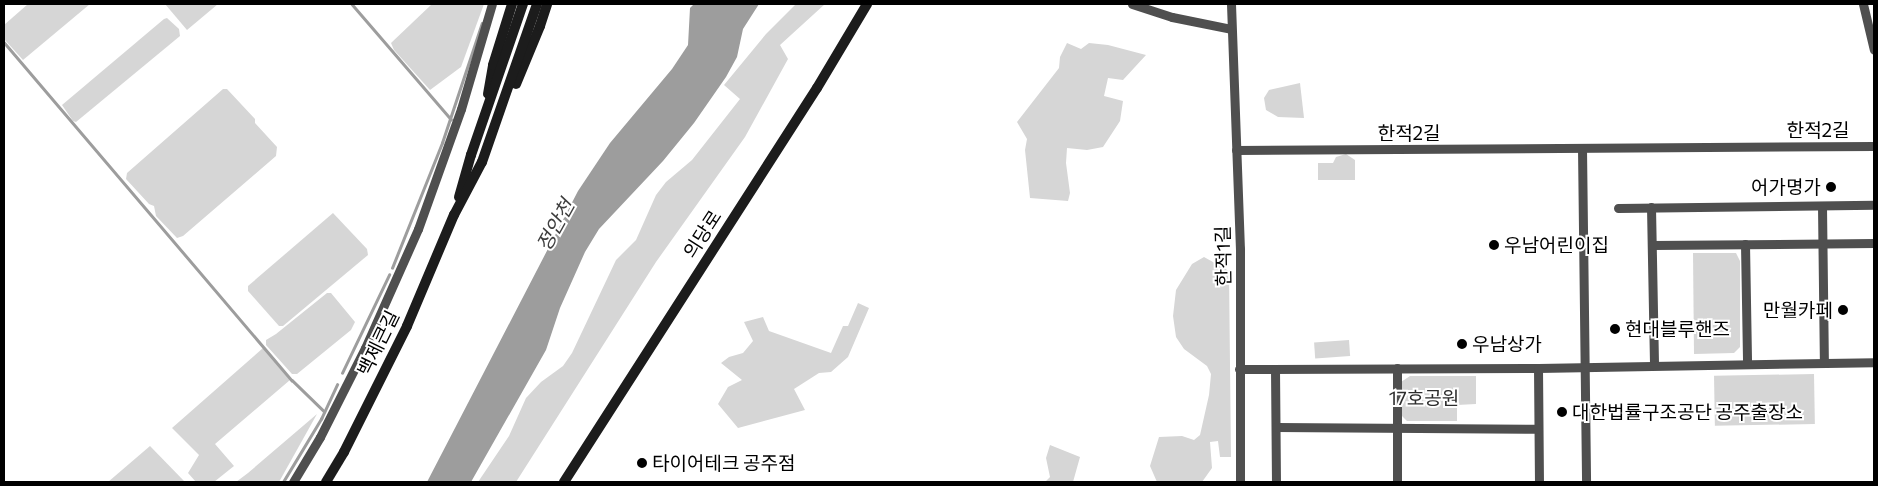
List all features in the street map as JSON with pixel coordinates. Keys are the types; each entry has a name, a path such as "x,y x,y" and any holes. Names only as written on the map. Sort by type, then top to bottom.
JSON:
{"main road":[{"path":"484,116 493,65 512,4"},
{"name":"백제큰길","path":"454,215 484,116 523,4"},
{"name":"백제큰길","path":"326,482 344,452 407,326 454,215 482,162 537,4"},
{"path":"497,120 523,70 546,4"},
{"name":"의당로","path":"564,482 817,88 867,4"}],"street":[{"path":"293,482 320,437 366,348 418,229 461,109 492,4"},
{"path":"1132,4 1172,17 1231,29"},
{"name":"한적1길","path":"1231,4 1240,249 1240,482"},
{"path":"1863,4 1874,50"},
{"name":"한적2길","path":"1236,150 1874,146"},
{"path":"1582,148 1586,482"},
{"path":"1618,208 1874,205"},
{"path":"1822,206 1824,363"},
{"path":"1650,207 1654,365"},
{"path":"1652,245 1874,243"},
{"path":"1745,244 1748,364"},
{"path":"1239,369 1538,368 1874,362"},
{"path":"1396,368 1397,482"},
{"path":"1538,368 1539,482"},
{"path":"1275,369 1276,482"},
{"path":"1276,428 1538,429"}],"green space":[{"path":"28,4 90,4 23,60 4,39 4,25"},
{"path":"165,4 218,4 187,30"},
{"path":"432,4 484,4 461,67 430,90 394,50 391,43"},
{"path":"796,4 825,4 780,45 788,59 745,137 656,262 516,482 478,482 509,436 526,398 541,382 563,366 572,353 616,260 636,240 656,195 666,182 692,160 740,99 724,85 766,34"},
{"path":"167,18 179,29 180,36 76,122 73,121 62,105"},
{"path":"1067,43 1081,49 1089,43 1108,45 1146,55 1123,80 1108,78 1104,96 1123,101 1120,121 1103,147 1087,150 1067,148 1066,163 1070,193 1068,201 1030,198 1025,150 1027,139 1017,122 1059,68 1060,57"},
{"path":"1300,83 1304,118 1278,117 1266,110 1264,98 1269,90"},
{"path":"223,89 227,89 255,119 255,123 277,147 276,156 183,236 177,238 156,216 154,206 149,204 126,179 127,173"},
{"path":"1346,154 1355,160 1355,180 1318,180 1318,163 1333,163 1336,157"},
{"path":"333,213 367,249 368,255 283,326 279,326 248,291 248,286"},
{"path":"1693,253 1736,253 1740,261 1740,347 1734,353 1694,354"},
{"path":"1204,257 1229,271 1231,457 1220,457 1218,441 1210,442 1212,468 1202,482 1157,482 1150,466 1159,437 1182,436 1194,440 1200,435 1209,395 1211,374 1207,366 1184,349 1176,337 1173,316 1176,290 1192,264"},
{"path":"327,293 331,293 355,322 351,330 297,374 292,374 266,345 266,340"},
{"path":"858,303 869,308 848,357 831,372 819,373 794,389 805,410 738,428 718,404 728,387 742,380 721,363 729,357 743,353 753,341 744,322 763,317 769,331 831,353 843,326 848,326"},
{"path":"1349,340 1350,356 1315,358 1314,342"},
{"path":"263,348 290,380 215,444 234,466 214,482 196,482 188,473 199,455 172,428"},
{"path":"1814,374 1815,424 1715,426 1714,376"},
{"name":"17호공원","path":"1410,376 1476,376 1476,404 1457,405 1457,421 1407,421 1402,416 1401,382"},
{"path":"317,414 279,482 236,482 248,473"},
{"path":"1050,445 1080,457 1073,482 1045,482 1050,477 1046,458"},
{"path":"150,446 185,482 108,482"}],"shaded area":[{"path":"694,4 759,4 743,29 737,57 726,77 694,123 663,161 599,229 585,252 560,308 546,350 471,482 427,482 578,191 610,143 672,69 688,45 690,8"}],"waterway":[{"path":"352,4 451,119"},
{"path":"392,268 442,143 482,23"},
{"path":"4,42 292,380 324,411"},
{"path":"342,373 389,275"},
{"path":"283,482 321,419 337,385"}],"place":[{"name":"어가명가","path":"1831,187"},
{"name":"우남어린이집","path":"1494,245"},
{"name":"만월카페","path":"1843,310"},
{"name":"현대블루핸즈","path":"1615,329"},
{"name":"우남상가","path":"1462,344"},
{"name":"대한법률구조공단 공주출장소","path":"1562,412"},
{"name":"타이어테크 공주점","path":"642,463"}],"water label":[{"name":"정안천","path":"555,225"}]}
